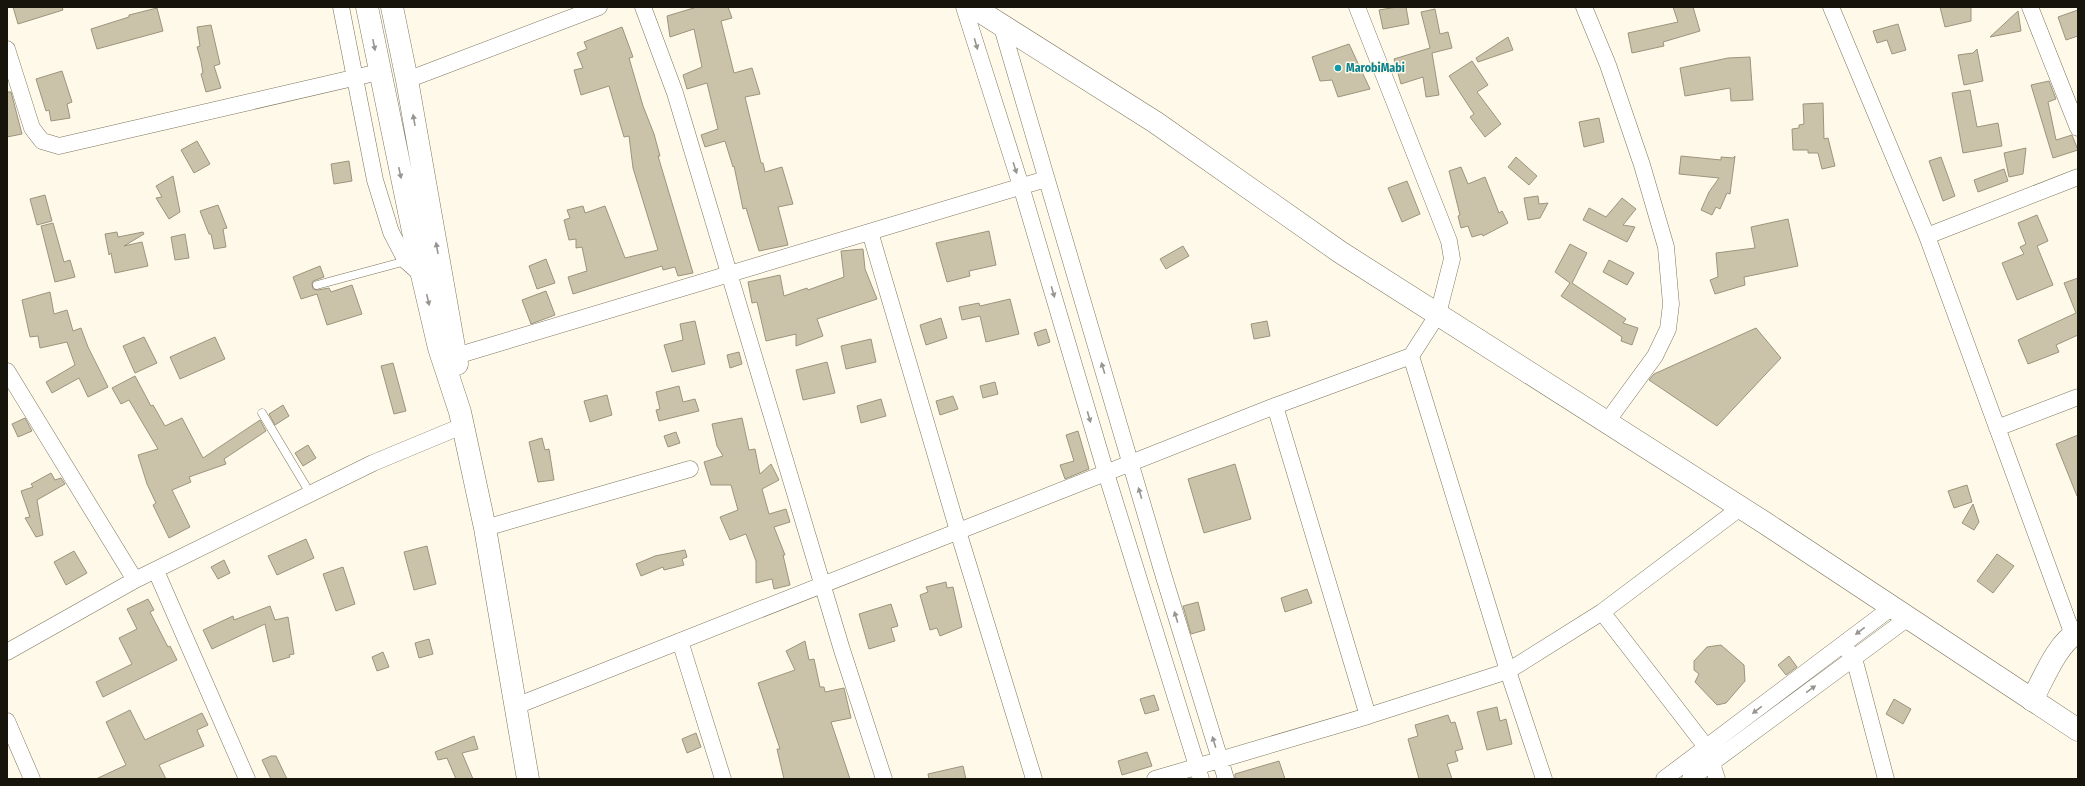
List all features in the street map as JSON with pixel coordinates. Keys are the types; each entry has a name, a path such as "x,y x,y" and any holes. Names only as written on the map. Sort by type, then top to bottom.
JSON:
{"main road":[{"path":"367,7 379,72 422,275 439,348 461,419 485,528 528,779"},
{"path":"392,7 407,80 456,356 461,419"},
{"path":"973,7 1154,122 1340,252 1606,423 1766,523 2078,730"},
{"path":"2032,700 2058,653 2067,639 2075,633"}],"street":[{"path":"341,7 353,78 375,180 391,232 406,261 422,275"},
{"path":"407,80 599,7"},
{"path":"643,7 675,93 822,585 884,779"},
{"path":"964,7 1021,186 1106,473 1199,773"},
{"path":"516,706 1275,406 1411,356 1438,314 1452,259 1448,241 1357,7"},
{"path":"1584,7 1608,65 1642,165 1666,246 1671,304 1668,329 1655,356 1606,423"},
{"path":"1831,7 1927,236 1997,428 2075,633"},
{"path":"2030,7 2078,128"},
{"path":"1001,24 1226,779"},
{"path":"7,49 32,128 42,141 59,146 379,72"},
{"path":"1927,236 2078,177"},
{"path":"456,356 1046,179"},
{"path":"870,232 958,531 1034,779"},
{"path":"1411,356 1508,672 1544,779"},
{"path":"7,372 135,580"},
{"path":"1997,428 2078,398"},
{"path":"1275,406 1368,716"},
{"path":"7,652 135,580 156,571 461,419"},
{"path":"485,528 690,469"},
{"path":"1155,779 1199,773 1220,760 1508,672 1602,612 1740,508"},
{"path":"156,571 247,779"},
{"path":"1602,612 1709,755 1717,779"},
{"path":"1690,779 1709,755 1843,645 1900,613"},
{"path":"1664,779 1709,755 1854,658 1900,613"},
{"path":"680,641 723,779"},
{"path":"1843,645 1854,658 1886,779"},
{"path":"7,722 32,779"}],"lane":[{"path":"317,285 406,261"},
{"path":"262,413 310,493"}],"building":[{"path":"13,7 62,7 63,10 18,24"},
{"path":"697,7 728,7 732,18 721,21 734,73 752,68 760,94 745,97 761,163 763,163 765,172 782,167 793,204 778,207 788,245 759,251 746,208 743,209 734,166 733,167 725,141 705,147 701,135 718,129 707,83 687,89 683,75 702,67 694,29 670,37 667,16"},
{"path":"1406,7 1409,24 1383,29 1379,10"},
{"path":"1673,7 1693,7 1700,31 1663,42 1664,46 1632,53 1628,33 1678,22"},
{"path":"1940,7 1971,7 1971,21 1945,27"},
{"path":"157,8 163,31 97,49 91,29 129,17 129,15"},
{"path":"1435,9 1440,34 1448,32 1452,48 1432,53 1439,95 1426,97 1423,77 1401,84 1394,59 1430,48 1421,12"},
{"path":"2078,10 2078,36 2066,40 2058,17"},
{"path":"2018,11 2021,31 1990,37"},
{"path":"1898,24 1906,50 1892,54 1887,40 1877,43 1873,31"},
{"path":"211,25 220,64 214,66 221,88 206,92 201,74 203,73 197,47 200,46 197,27"},
{"path":"622,27 633,57 629,58 643,106 654,134 660,156 658,156 693,273 678,276 675,267 663,270 662,266 573,294 568,277 587,271 582,247 576,248 576,239 569,240 564,220 570,218 567,210 583,206 585,213 605,206 625,258 658,250 633,168 629,136 624,137 609,86 581,95 574,70 583,68 577,53 587,49 584,42"},
{"path":"1508,37 1513,50 1478,62 1476,58"},
{"name":"MarobiMabi","path":"1349,44 1370,89 1338,97 1332,80 1320,81 1312,57"},
{"path":"1977,49 1983,81 1964,85 1958,55 1973,53"},
{"path":"1750,57 1753,100 1731,101 1730,88 1685,96 1680,68 1728,58"},
{"path":"1472,61 1488,85 1477,92 1501,124 1485,137 1470,117 1474,114 1449,76"},
{"path":"62,71 72,102 67,104 70,118 51,121 49,110 46,111 36,79"},
{"path":"2049,81 2056,99 2048,102 2056,140 2072,135 2078,150 2053,158 2031,85"},
{"path":"1970,90 1977,127 1998,123 2002,146 1963,153 1952,93"},
{"path":"7,92 11,92 22,134 7,137"},
{"path":"1823,103 1824,139 1828,138 1835,166 1822,169 1818,153 1808,153 1808,150 1793,150 1792,129 1799,128 1799,125 1804,124 1803,104"},
{"path":"1599,118 1604,142 1584,147 1579,122"},
{"path":"197,141 210,164 194,173 181,150"},
{"path":"2026,148 2023,174 2009,177 2004,153"},
{"path":"1681,156 1721,160 1721,157 1733,158 1735,156 1730,194 1727,193 1720,209 1716,207 1712,215 1701,210 1709,192 1719,178 1679,174"},
{"path":"1516,157 1537,176 1529,185 1508,167"},
{"path":"1941,157 1955,196 1943,201 1929,161"},
{"path":"349,161 352,181 334,184 331,164"},
{"path":"1461,167 1468,184 1485,177 1499,213 1502,211 1508,223 1483,236 1482,234 1472,237 1468,226 1461,228 1458,216 1460,215 1449,171"},
{"path":"2004,169 2008,181 1978,192 1974,180"},
{"path":"173,176 180,212 169,219 156,198 162,197 156,186"},
{"path":"1407,181 1420,214 1402,222 1388,188"},
{"path":"45,195 52,221 37,225 30,199"},
{"path":"1538,196 1539,204 1548,203 1540,218 1528,220 1524,198"},
{"path":"1622,198 1636,209 1623,225 1635,227 1627,242 1583,220 1589,208 1606,217"},
{"path":"218,205 227,228 223,229 226,247 214,249 211,234 209,234 200,211"},
{"path":"2037,215 2048,241 2037,246 2053,285 2017,300 2002,263 2024,254 2020,247 2026,244 2018,223"},
{"path":"1788,219 1798,266 1744,277 1745,285 1715,294 1710,280 1718,277 1716,253 1755,248 1751,227"},
{"path":"53,223 64,262 70,260 75,277 55,282 41,226"},
{"path":"989,231 996,265 969,271 970,276 947,282 936,243"},
{"path":"117,232 118,237 143,232 144,234 124,246 142,242 148,266 115,273 111,253 109,255 105,234"},
{"path":"185,234 189,258 175,260 171,237"},
{"path":"1570,244 1587,253 1572,283 1626,319 1623,323 1638,328 1632,345 1621,341 1622,337 1561,296 1570,283 1555,272"},
{"path":"1183,246 1189,256 1166,269 1160,259"},
{"path":"863,249 865,269 877,299 817,319 823,336 796,346 796,334 766,341 757,302 752,303 748,282 780,275 784,296 807,288 808,290 844,277 841,251"},
{"path":"546,259 555,283 537,289 529,266"},
{"path":"1609,260 1634,273 1627,285 1603,272"},
{"path":"320,266 324,277 313,281 313,289 318,290 329,288 331,292 352,285 362,314 327,325 317,294 301,299 293,277"},
{"path":"2078,278 2078,335 2056,345 2059,352 2028,364 2018,340 2076,313 2064,283"},
{"path":"546,291 555,315 531,324 522,300"},
{"path":"50,292 54,314 67,310 73,331 81,328 88,347 108,387 88,397 79,378 52,393 46,382 75,365 67,342 40,348 38,336 30,337 22,300"},
{"path":"1010,299 1019,334 986,342 980,316 962,320 959,307 979,303 980,306"},
{"path":"941,318 947,338 926,345 920,325"},
{"path":"695,321 705,364 672,372 664,345 683,340 680,324"},
{"path":"1267,321 1270,336 1254,339 1251,324"},
{"path":"1756,328 1781,358 1717,426 1649,380 1654,374"},
{"path":"1046,329 1050,342 1038,346 1034,333"},
{"path":"144,337 157,363 135,373 123,346"},
{"path":"215,337 225,359 180,379 170,357"},
{"path":"871,339 876,362 846,369 841,346"},
{"path":"739,352 742,364 730,368 727,355"},
{"path":"827,362 835,393 803,400 796,370"},
{"path":"393,363 406,411 394,414 381,366"},
{"path":"135,376 151,406 153,405 165,426 182,418 203,458 260,420 266,431 224,459 226,464 189,477 191,482 172,490 190,527 169,538 153,505 156,503 147,484 138,455 158,449 129,400 121,404 112,388"},
{"path":"995,382 998,394 983,398 980,386"},
{"path":"679,386 683,402 695,399 699,411 659,421 656,410 660,409 656,392"},
{"path":"607,395 612,415 590,422 584,401"},
{"path":"953,396 958,409 940,415 936,401"},
{"path":"881,399 886,416 861,423 857,406"},
{"path":"283,405 289,416 275,425 269,414"},
{"path":"25,418 32,431 18,437 12,424"},
{"path":"742,418 749,450 755,449 760,474 771,464 779,480 762,489 769,514 786,509 790,522 774,527 785,555 783,555 790,585 774,589 772,579 756,583 756,561 746,534 730,540 720,517 738,510 731,485 711,485 704,462 723,456 717,446 712,424"},
{"path":"1078,431 1089,469 1065,479 1060,465 1074,461 1066,435"},
{"path":"676,432 680,443 668,447 664,436"},
{"path":"2078,435 2078,496 2077,496 2056,444"},
{"path":"542,438 545,450 549,449 554,480 538,482 529,442"},
{"path":"308,445 316,458 303,466 295,453"},
{"path":"1235,464 1251,519 1204,533 1188,479"},
{"path":"51,473 55,480 61,478 65,484 37,500 43,535 36,537 25,518 30,517 21,491 33,487 31,484"},
{"path":"1967,485 1972,502 1954,508 1948,491"},
{"path":"1973,504 1979,522 1974,530 1962,523"},
{"path":"306,539 314,558 277,575 268,556"},
{"path":"427,546 436,584 414,590 404,552"},
{"path":"685,550 687,557 682,559 684,565 664,570 663,567 641,576 636,564 655,556"},
{"path":"74,551 87,573 66,585 54,562"},
{"path":"1997,554 2014,566 1993,593 1977,581"},
{"path":"224,560 230,573 218,579 211,567"},
{"path":"343,567 355,604 336,611 323,574"},
{"path":"946,582 947,588 953,587 962,627 940,636 937,628 930,630 920,595 928,592 926,587"},
{"path":"1307,589 1312,603 1285,612 1281,598"},
{"path":"148,599 154,610 150,612 168,647 170,646 177,660 103,697 96,682 132,664 119,638 137,629 127,609"},
{"path":"1198,602 1205,630 1191,634 1183,606"},
{"path":"891,604 898,626 891,628 895,641 869,649 859,614"},
{"path":"270,606 275,620 288,617 294,654 289,655 290,657 273,662 265,624 212,649 203,630 233,616 234,620"},
{"path":"429,639 433,654 419,658 415,643"},
{"path":"805,641 809,660 814,659 820,687 824,687 825,692 844,688 851,718 831,722 850,779 784,779 777,749 780,749 758,683 795,670 786,651"},
{"path":"1721,645 1744,665 1745,681 1726,703 1717,705 1695,682 1699,674 1694,670 1694,661 1707,647"},
{"path":"383,652 389,667 377,671 372,657"},
{"path":"1789,656 1797,667 1786,675 1778,665"},
{"path":"1154,695 1159,710 1145,714 1140,699"},
{"path":"1894,699 1911,709 1903,724 1886,714"},
{"path":"1497,707 1500,721 1506,719 1512,744 1487,750 1477,712"},
{"path":"130,710 145,740 202,713 208,725 197,730 204,746 159,765 166,779 96,779 126,765 106,722"},
{"path":"1448,715 1451,723 1455,722 1463,749 1455,751 1458,761 1447,764 1452,779 1419,779 1408,739 1418,736 1415,725"},
{"path":"696,733 701,747 687,753 682,739"},
{"path":"474,736 478,749 462,753 473,779 456,779 447,758 438,760 435,752"},
{"path":"1147,752 1152,766 1122,775 1118,761"},
{"path":"271,756 276,756 287,779 271,779 262,760"},
{"path":"1279,761 1285,779 1235,779 1235,774"},
{"path":"963,766 966,779 929,779 928,774"}],"place":[{"name":"MarobiMabi","path":"1338,68"}]}
